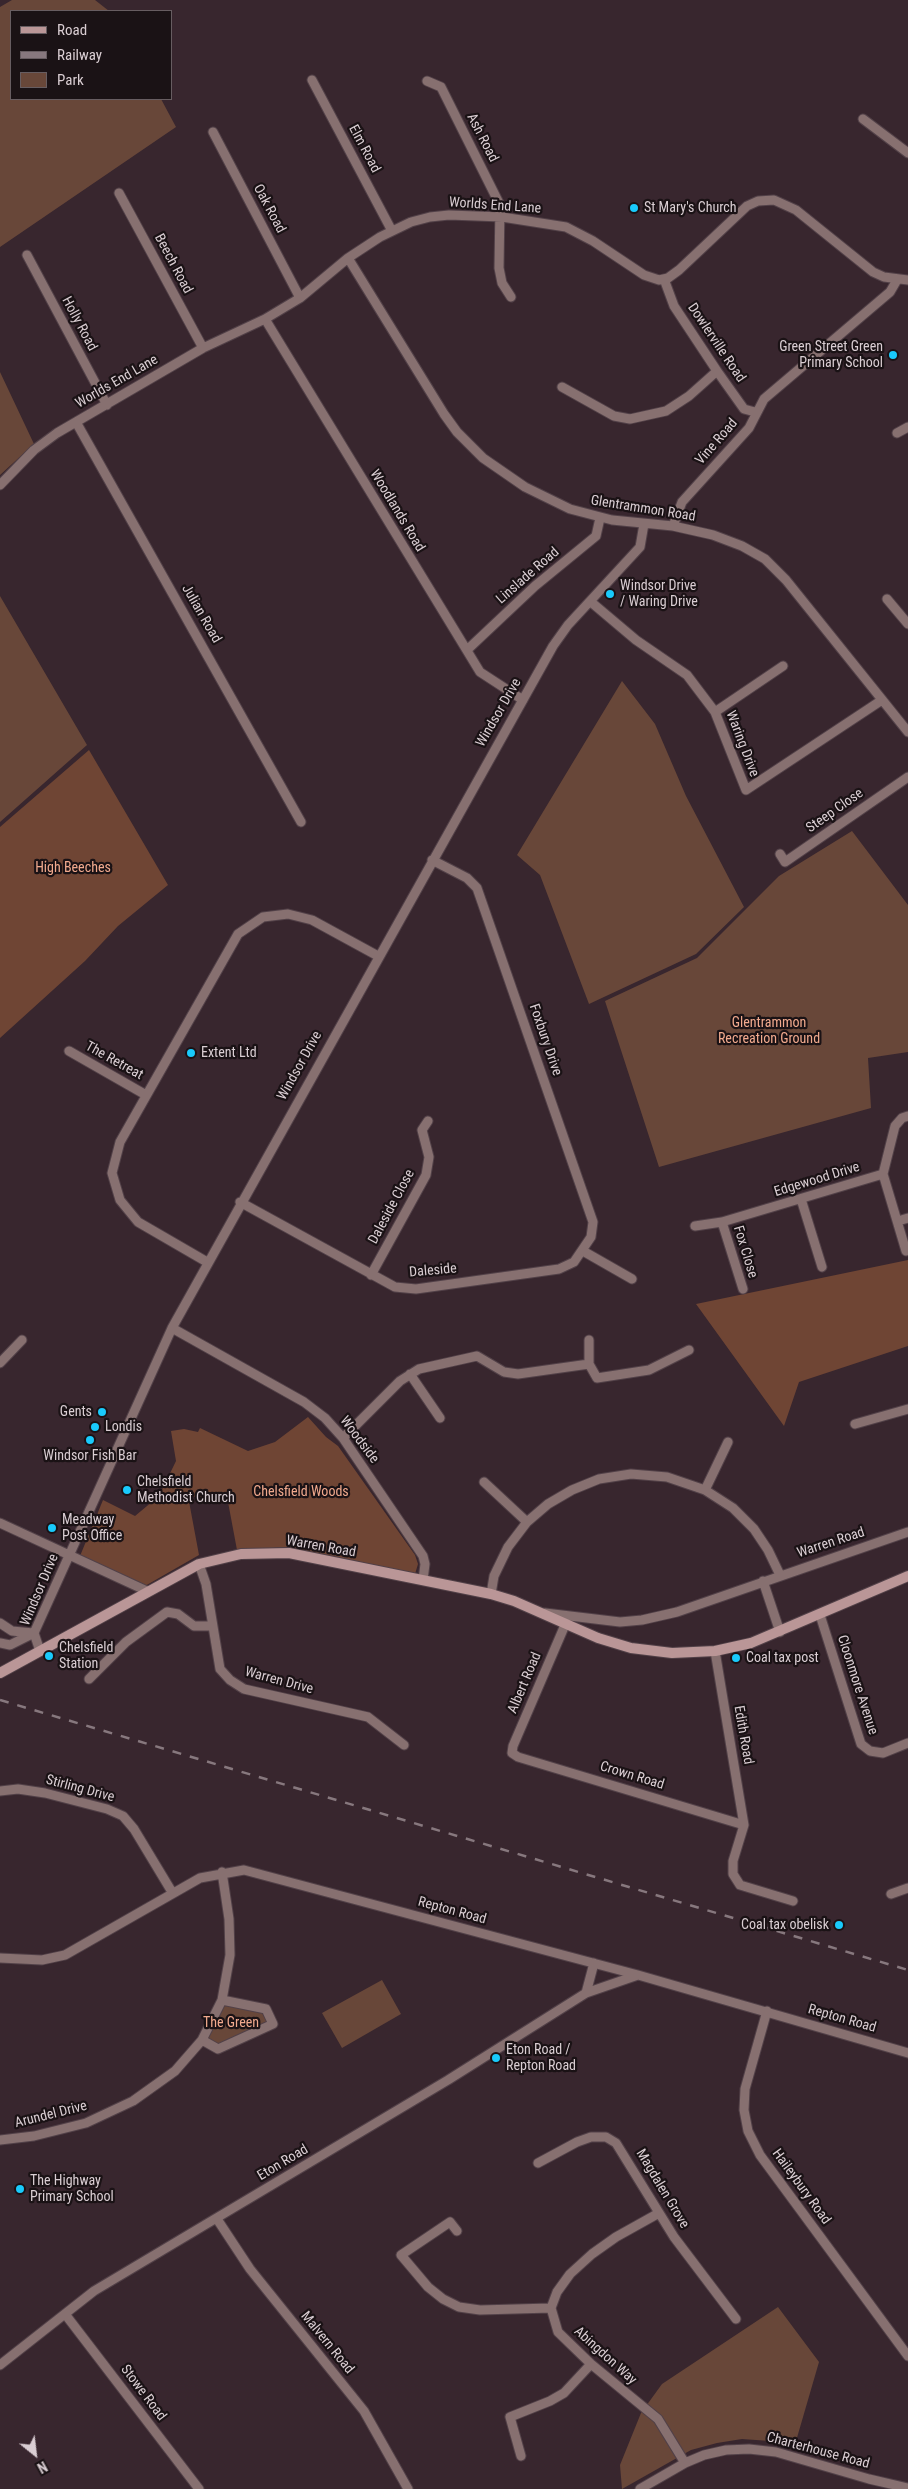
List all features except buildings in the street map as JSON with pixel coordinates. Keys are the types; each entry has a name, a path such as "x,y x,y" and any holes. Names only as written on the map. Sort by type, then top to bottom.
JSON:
{"street":[{"name":"Elm Road","path":"312,80 392,231"},
{"name":"Ash Road","path":"427,80 441,87 500,205 502,217"},
{"path":"863,119 908,153"},
{"name":"Oak Road","path":"213,132 300,298"},
{"name":"Beech Road","path":"119,193 203,348"},
{"path":"664,279 680,270 747,206 758,201 769,200 780,202 796,210 873,272 897,280 908,280"},
{"name":"Worlds End Lane","path":"0,485 42,443 203,348 266,319 300,298 348,258 392,231 430,217 459,215 502,217 543,222 572,229 649,278 664,279"},
{"path":"502,217 499,268 502,283 511,297"},
{"name":"Holly Road","path":"27,255 107,405"},
{"name":"Glentrammon Road","path":"348,258 444,414 464,439 491,464 525,487 558,505 600,518 673,526 723,538 742,546 771,564 882,700 906,725"},
{"name":"Dowlerville Road","path":"664,279 674,306 717,371 744,409 755,412"},
{"name":"Vine Road","path":"673,526 682,502 749,428 755,412 764,399 890,292 897,280"},
{"name":"Woodlands Road","path":"266,319 480,672 523,700"},
{"path":"562,388 614,416 642,417 666,411 675,406 717,371"},
{"name":"Julian Road","path":"76,422 301,822"},
{"name":"Linslade Road","path":"467,650 536,586 596,536 600,518"},
{"name":"Windsor Drive","path":"40,1651 34,1633 172,1328 207,1262 553,646 568,625 640,547 644,524"},
{"path":"887,599 908,624"},
{"name":"Waring Drive","path":"590,602 636,640 686,675 715,712 746,790 882,700"},
{"path":"715,712 783,666"},
{"name":"Steep Close","path":"780,854 785,862 908,777"},
{"name":"Foxbury Drive","path":"432,860 467,878 477,888 593,1222 591,1237 583,1251"},
{"path":"207,1262 138,1222 120,1200 112,1173 120,1142 146,1095 238,934 263,917 288,914 312,920 378,956"},
{"name":"The Retreat","path":"69,1051 146,1095"},
{"path":"906,1251 883,1174 895,1126 902,1118 908,1116"},
{"name":"Daleside Close","path":"371,1275 426,1175 429,1157 422,1130 428,1121"},
{"name":"Edgewood Drive","path":"695,1226 722,1222 883,1174"},
{"path":"801,1199 822,1267"},
{"name":"Daleside","path":"240,1202 395,1287 416,1289 559,1269 574,1262 583,1251"},
{"path":"898,1221 908,1218"},
{"name":"Fox Close","path":"722,1222 742,1289"},
{"path":"583,1251 632,1279"},
{"name":"Woodside","path":"172,1328 304,1402 325,1418 343,1438 423,1556 425,1564 423,1580"},
{"path":"0,1364 22,1340"},
{"path":"589,1340 589,1364 597,1378 649,1370 683,1350"},
{"path":"343,1438 400,1381 419,1369 478,1356 504,1372 518,1374 589,1364"},
{"path":"410,1374 440,1418"},
{"path":"855,1424 908,1409"},
{"path":"705,1490 728,1442"},
{"path":"491,1594 494,1576 508,1547 527,1522 548,1504 572,1490 598,1479 631,1474 667,1476 705,1490 732,1508 754,1529 768,1550 780,1575"},
{"path":"484,1482 527,1522"},
{"path":"0,1523 148,1591"},
{"name":"Warren Road","path":"540,1612 620,1622 642,1620 677,1612 908,1532"},
{"name":"Warren Road","path":"1,1672 199,1564 241,1554 289,1554 491,1594 540,1612 565,1625 631,1648 672,1653 715,1651 751,1643 908,1576"},
{"name":"Warren Drive","path":"199,1564 206,1584 220,1669 230,1680 244,1689 368,1717 404,1745"},
{"path":"763,1581 780,1632"},
{"path":"90,1679 126,1642 167,1612 178,1614 194,1626 212,1626"},
{"name":"Cloonmore Avenue","path":"820,1615 861,1744 870,1751 883,1753 908,1743"},
{"path":"0,1623 12,1631 34,1633"},
{"name":"Albert Road","path":"512,1753 513,1746 565,1625"},
{"path":"0,1643 10,1645 34,1633"},
{"name":"Edith Road","path":"715,1651 744,1824"},
{"name":"Crown Road","path":"512,1753 518,1757 744,1824"},
{"name":"Stirling Drive","path":"0,1792 18,1789 45,1793 107,1809 123,1816 134,1829 172,1892"},
{"path":"744,1824 732,1861 733,1874 740,1885 793,1901"},
{"name":"Repton Road","path":"0,1958 42,1960 65,1955 172,1892 200,1878 222,1872 244,1870 638,1975 908,2053"},
{"name":"Arundel Drive","path":"0,2140 34,2136 86,2123 133,2101 175,2071 202,2040 222,2000 230,1955 229,1919 222,1872"},
{"path":"891,1894 908,1888"},
{"path":"586,1993 594,1963"},
{"name":"Eton Road","path":"0,2365 94,2291 217,2219 586,1993 638,1975"},
{"path":"202,2040 218,2049 273,2024 266,2009 222,2000"},
{"name":"Haileybury Road","path":"767,2011 745,2089 744,2110 748,2131 760,2155 908,2356"},
{"name":"Magdalen Grove","path":"538,2163 576,2142 591,2137 606,2137 616,2143 624,2152 674,2237 736,2319"},
{"path":"457,2231 450,2222 401,2254 428,2287 443,2299 459,2306 480,2310 551,2308 557,2292 570,2274 592,2254 616,2237 659,2212"},
{"name":"Malvern Road","path":"217,2219 250,2269 364,2411 408,2489"},
{"name":"Abingdon Way","path":"551,2308 558,2332 591,2364 658,2419 685,2463"},
{"name":"Stowe Road","path":"65,2314 199,2489"},
{"path":"521,2456 510,2417 550,2402 564,2393 591,2364"},
{"name":"Charterhouse Road","path":"640,2489 685,2463 726,2450 749,2448 776,2452 869,2479 908,2488"},
{"path":"866,2489 869,2479"}],"green space":[{"path":"12,0 95,0 108,10 10,10 10,100 162,100 176,127 0,247 0,7"},
{"path":"0,372 34,444 0,475"},
{"path":"0,596 87,745 0,822"},
{"path":"622,681 655,724 686,796 744,907 696,954 589,1004 540,875 517,855"},
{"name":"High Beeches","path":"89,750 168,885 118,926 85,961 0,1038 0,827"},
{"name":"Glentrammon Recreation Ground","path":"852,831 908,905 908,1052 868,1058 871,1108 659,1167 605,1001 697,958 779,876"},
{"path":"908,1260 908,1346 799,1382 784,1426 696,1304"},
{"name":"Chelsfield Woods","path":"308,1417 326,1437 338,1446 415,1555 418,1564 415,1574 290,1547 237,1550 228,1502 188,1496 199,1555 145,1586 80,1556 103,1500 135,1516 159,1496 176,1461 171,1431 184,1429 198,1432 200,1428 248,1451 275,1442"},
{"path":"382,1980 401,2014 342,2048 322,2013"},
{"name":"The Green","path":"228,2005 262,2013 267,2022 220,2046 206,2037 222,2006"},
{"path":"778,2307 819,2362 794,2448 770,2441 742,2439 717,2443 691,2450 622,2489 620,2465 641,2413 662,2384"}],"railway":[{"path":"0,1700 908,1970"}],"place":[{"name":"St Mary's Church","path":"634,208"},
{"name":"Green Street Green Primary School","path":"893,355"},
{"name":"Windsor Drive / Waring Drive","path":"610,594"},
{"name":"Extent Ltd","path":"191,1053"},
{"name":"Gents","path":"102,1412"},
{"name":"Londis","path":"95,1427"},
{"name":"Windsor Fish Bar","path":"90,1440"},
{"name":"Chelsfield Methodist Church","path":"127,1490"},
{"name":"Meadway Post Office","path":"52,1528"},
{"name":"Chelsfield Station","path":"49,1656"},
{"name":"Coal tax post","path":"736,1658"},
{"name":"Coal tax obelisk","path":"839,1925"},
{"name":"Eton Road / Repton Road","path":"496,2058"},
{"name":"The Highway Primary School","path":"20,2189"}]}
